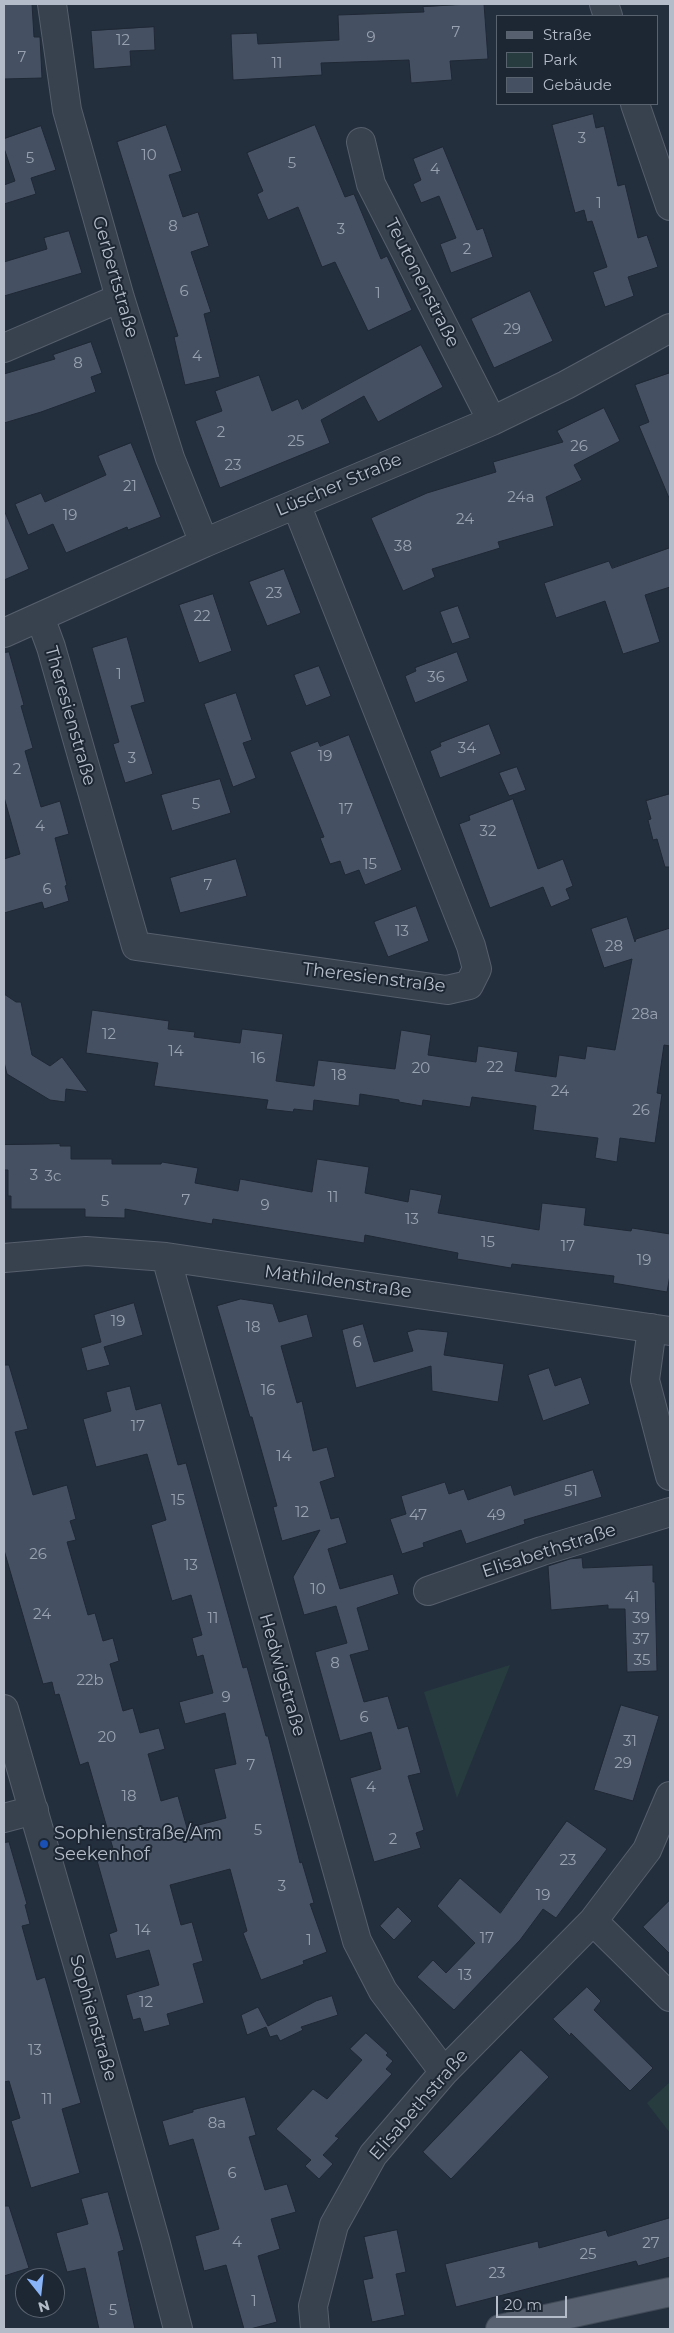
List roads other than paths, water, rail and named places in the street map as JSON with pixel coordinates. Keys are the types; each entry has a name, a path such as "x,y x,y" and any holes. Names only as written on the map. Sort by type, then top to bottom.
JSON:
{"main road":[{"path":"500,2329 670,2292"}],"street":[{"name":"Gerbertstraße","path":"52,4 68,110 120,298 170,458 204,543"},
{"path":"634,105 670,206"},
{"name":"Teutonenstraße","path":"361,142 371,184 492,421"},
{"path":"4,348 120,298"},
{"name":"Lüscher Straße","path":"4,633 204,543 492,421 566,385 670,328"},
{"name":"Theresienstraße","path":"40,618 52,647 136,946 447,990 469,985 477,969 471,946 296,504"},
{"name":"Mathildenstraße","path":"4,1258 86,1251 166,1257 661,1329"},
{"name":"Hedwigstraße","path":"166,1257 357,1941 382,1991 444,2072"},
{"path":"661,1329 645,1380 670,1476"},
{"name":"Elisabethstraße","path":"428,1591 542,1551 670,1512"},
{"name":"Sophienstraße","path":"4,1709 155,2240 178,2329"},
{"name":"Elisabethstraße","path":"315,2329 313,2306 334,2225 373,2155 444,2072 593,1921 647,1850 670,1796"},
{"path":"4,1818 34,1810"},
{"path":"593,1921 670,1997"}],"place":[{"name":"Sophienstraße/Am Seekenhof","path":"44,1844"}]}
